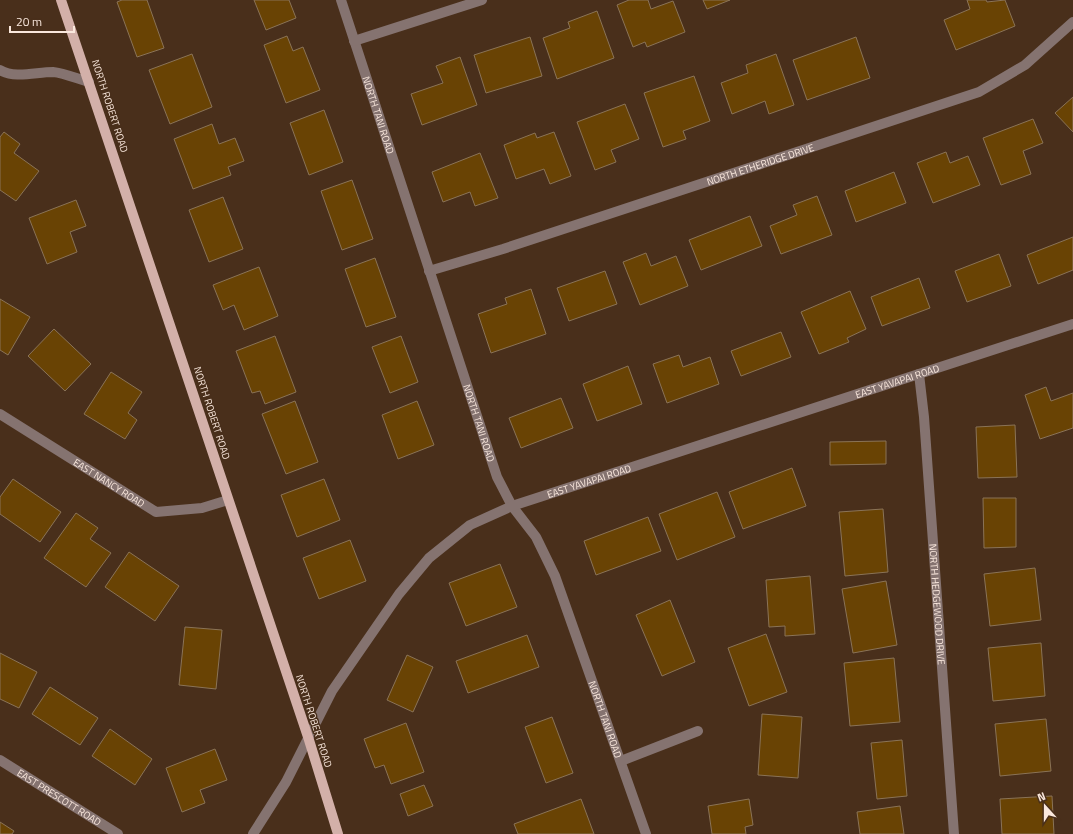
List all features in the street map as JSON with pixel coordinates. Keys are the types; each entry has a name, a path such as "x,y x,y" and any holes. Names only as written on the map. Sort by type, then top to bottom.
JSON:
{"main road":[{"name":"NORTH ROBERT ROAD","path":"62,0 338,834"}],"street":[{"name":"NORTH TANI ROAD","path":"341,0 497,477 512,506 536,537 556,576 646,834"},
{"path":"354,41 482,0"},
{"name":"NORTH ETHERIDGE DRIVE","path":"429,271 518,244 979,92 1025,65 1073,22"},
{"path":"0,70 5,73 38,74 53,72 89,82"},
{"name":"EAST YAVAPAI ROAD","path":"253,834 286,782 332,691 399,594 429,558 470,525 512,506 1073,324"},
{"name":"NORTH HEDGEWOOD DRIVE","path":"918,374 924,417 954,834"},
{"name":"EAST NANCY ROAD","path":"0,414 156,512 202,508 228,500"},
{"path":"621,761 698,730"},
{"name":"EAST PRESCOTT ROAD","path":"0,760 118,834"}],"building":[{"path":"122,0 147,0 164,48 137,57 117,2"},
{"path":"254,0 289,0 296,18 266,30"},
{"path":"629,0 648,0 651,9 673,1 685,32 647,47 645,42 633,47 617,5"},
{"path":"703,0 730,0 707,9"},
{"path":"967,0 986,0 987,2 1005,0 1015,26 956,50 944,20 970,9"},
{"path":"597,11 614,58 557,79 543,38 570,28 568,22"},
{"path":"287,36 293,51 303,47 320,90 286,103 264,45"},
{"path":"530,37 542,76 486,93 474,55"},
{"path":"856,37 870,78 807,100 793,60"},
{"path":"192,54 212,107 170,124 149,70"},
{"path":"776,54 794,105 769,114 765,101 732,114 721,83 748,73 746,65"},
{"path":"460,57 477,105 422,125 411,94 443,83 436,66"},
{"path":"694,76 710,121 683,131 686,139 663,147 644,93"},
{"path":"1073,97 1073,132 1055,113"},
{"path":"625,104 639,139 611,150 616,162 595,170 577,122"},
{"path":"324,110 343,162 309,175 290,123"},
{"path":"1033,119 1043,143 1023,151 1031,174 1001,185 983,138"},
{"path":"212,124 219,144 235,138 244,161 228,167 231,175 193,189 174,139"},
{"path":"4,132 20,144 14,153 39,171 16,201 0,190 0,137"},
{"path":"554,132 571,176 550,184 544,169 516,179 504,145 535,133 537,138"},
{"path":"946,152 950,163 968,156 980,185 933,203 917,163"},
{"path":"480,153 498,198 475,206 470,192 443,202 432,172"},
{"path":"894,172 906,203 856,222 845,191"},
{"path":"352,180 373,239 342,250 321,191"},
{"path":"817,196 832,235 781,254 770,226 797,215 793,205"},
{"path":"223,197 243,249 209,262 189,210"},
{"path":"76,200 86,226 70,232 77,252 47,264 29,218"},
{"path":"750,216 762,246 701,270 689,240"},
{"path":"1073,237 1073,270 1038,284 1027,255"},
{"path":"646,253 651,266 676,256 688,286 640,305 623,262"},
{"path":"999,254 1011,286 967,302 955,271"},
{"path":"375,258 396,317 366,327 345,269"},
{"path":"259,267 278,316 244,330 234,305 223,310 213,285"},
{"path":"605,271 617,304 569,321 557,288"},
{"path":"919,278 930,308 882,326 871,297"},
{"path":"531,289 546,334 491,353 478,314 507,304 505,298"},
{"path":"850,291 866,329 847,338 849,342 819,354 801,312"},
{"path":"0,299 30,317 8,355 0,350"},
{"path":"54,329 91,364 65,391 28,356"},
{"path":"781,332 791,357 741,376 731,351"},
{"path":"275,336 296,392 265,404 260,391 252,393 236,351"},
{"path":"401,336 418,382 390,393 372,347"},
{"path":"679,355 683,367 710,357 719,384 667,403 653,364"},
{"path":"628,366 642,404 597,421 583,384"},
{"path":"111,372 142,392 128,413 137,420 125,439 84,414"},
{"path":"1046,387 1051,401 1073,393 1073,428 1040,439 1025,395"},
{"path":"561,398 573,428 521,448 509,418"},
{"path":"295,401 318,462 286,474 262,414"},
{"path":"417,401 434,445 398,459 382,415"},
{"path":"1015,425 1017,477 978,478 976,427"},
{"path":"886,441 886,464 830,465 830,442"},
{"path":"792,468 806,506 743,529 729,492"},
{"path":"13,479 61,512 40,542 0,514 0,497"},
{"path":"324,479 340,520 297,537 281,495"},
{"path":"717,492 735,537 677,560 659,514"},
{"path":"983,498 1016,498 1016,547 984,548"},
{"path":"883,509 888,572 845,576 839,512"},
{"path":"76,513 98,528 90,539 111,553 86,587 44,558"},
{"path":"648,517 661,551 596,575 584,541"},
{"path":"350,540 366,581 319,599 303,558"},
{"path":"129,552 179,586 155,621 105,587"},
{"path":"500,564 517,607 466,626 449,583"},
{"path":"1035,568 1041,620 990,626 984,574"},
{"path":"810,576 815,634 785,636 785,626 769,627 766,580"},
{"path":"886,581 897,645 853,653 842,589"},
{"path":"670,600 695,662 662,676 636,615"},
{"path":"185,627 222,630 216,689 179,685"},
{"path":"766,634 787,692 749,706 728,648"},
{"path":"527,635 539,667 468,693 456,661"},
{"path":"1041,643 1045,696 993,701 988,648"},
{"path":"0,653 37,672 19,708 0,699"},
{"path":"407,655 433,667 413,712 387,700"},
{"path":"894,658 900,722 850,726 844,663"},
{"path":"50,687 98,718 80,745 32,714"},
{"path":"762,714 802,717 798,778 758,775"},
{"path":"552,717 573,773 546,783 525,727"},
{"path":"1046,719 1051,771 1000,776 995,724"},
{"path":"406,723 424,772 391,784 384,765 375,768 364,739"},
{"path":"110,729 152,759 135,785 92,756"},
{"path":"902,740 907,796 877,799 871,743"},
{"path":"215,749 227,780 200,790 205,803 182,812 166,768"},
{"path":"424,785 433,806 408,816 400,794"},
{"path":"1052,796 1054,834 1002,834 1000,799"},
{"path":"581,799 594,834 518,834 514,824"},
{"path":"749,799 753,825 745,827 746,834 712,834 708,806"},
{"path":"900,806 904,834 860,834 857,812"},
{"path":"0,822 14,831 12,834 0,834"}]}
